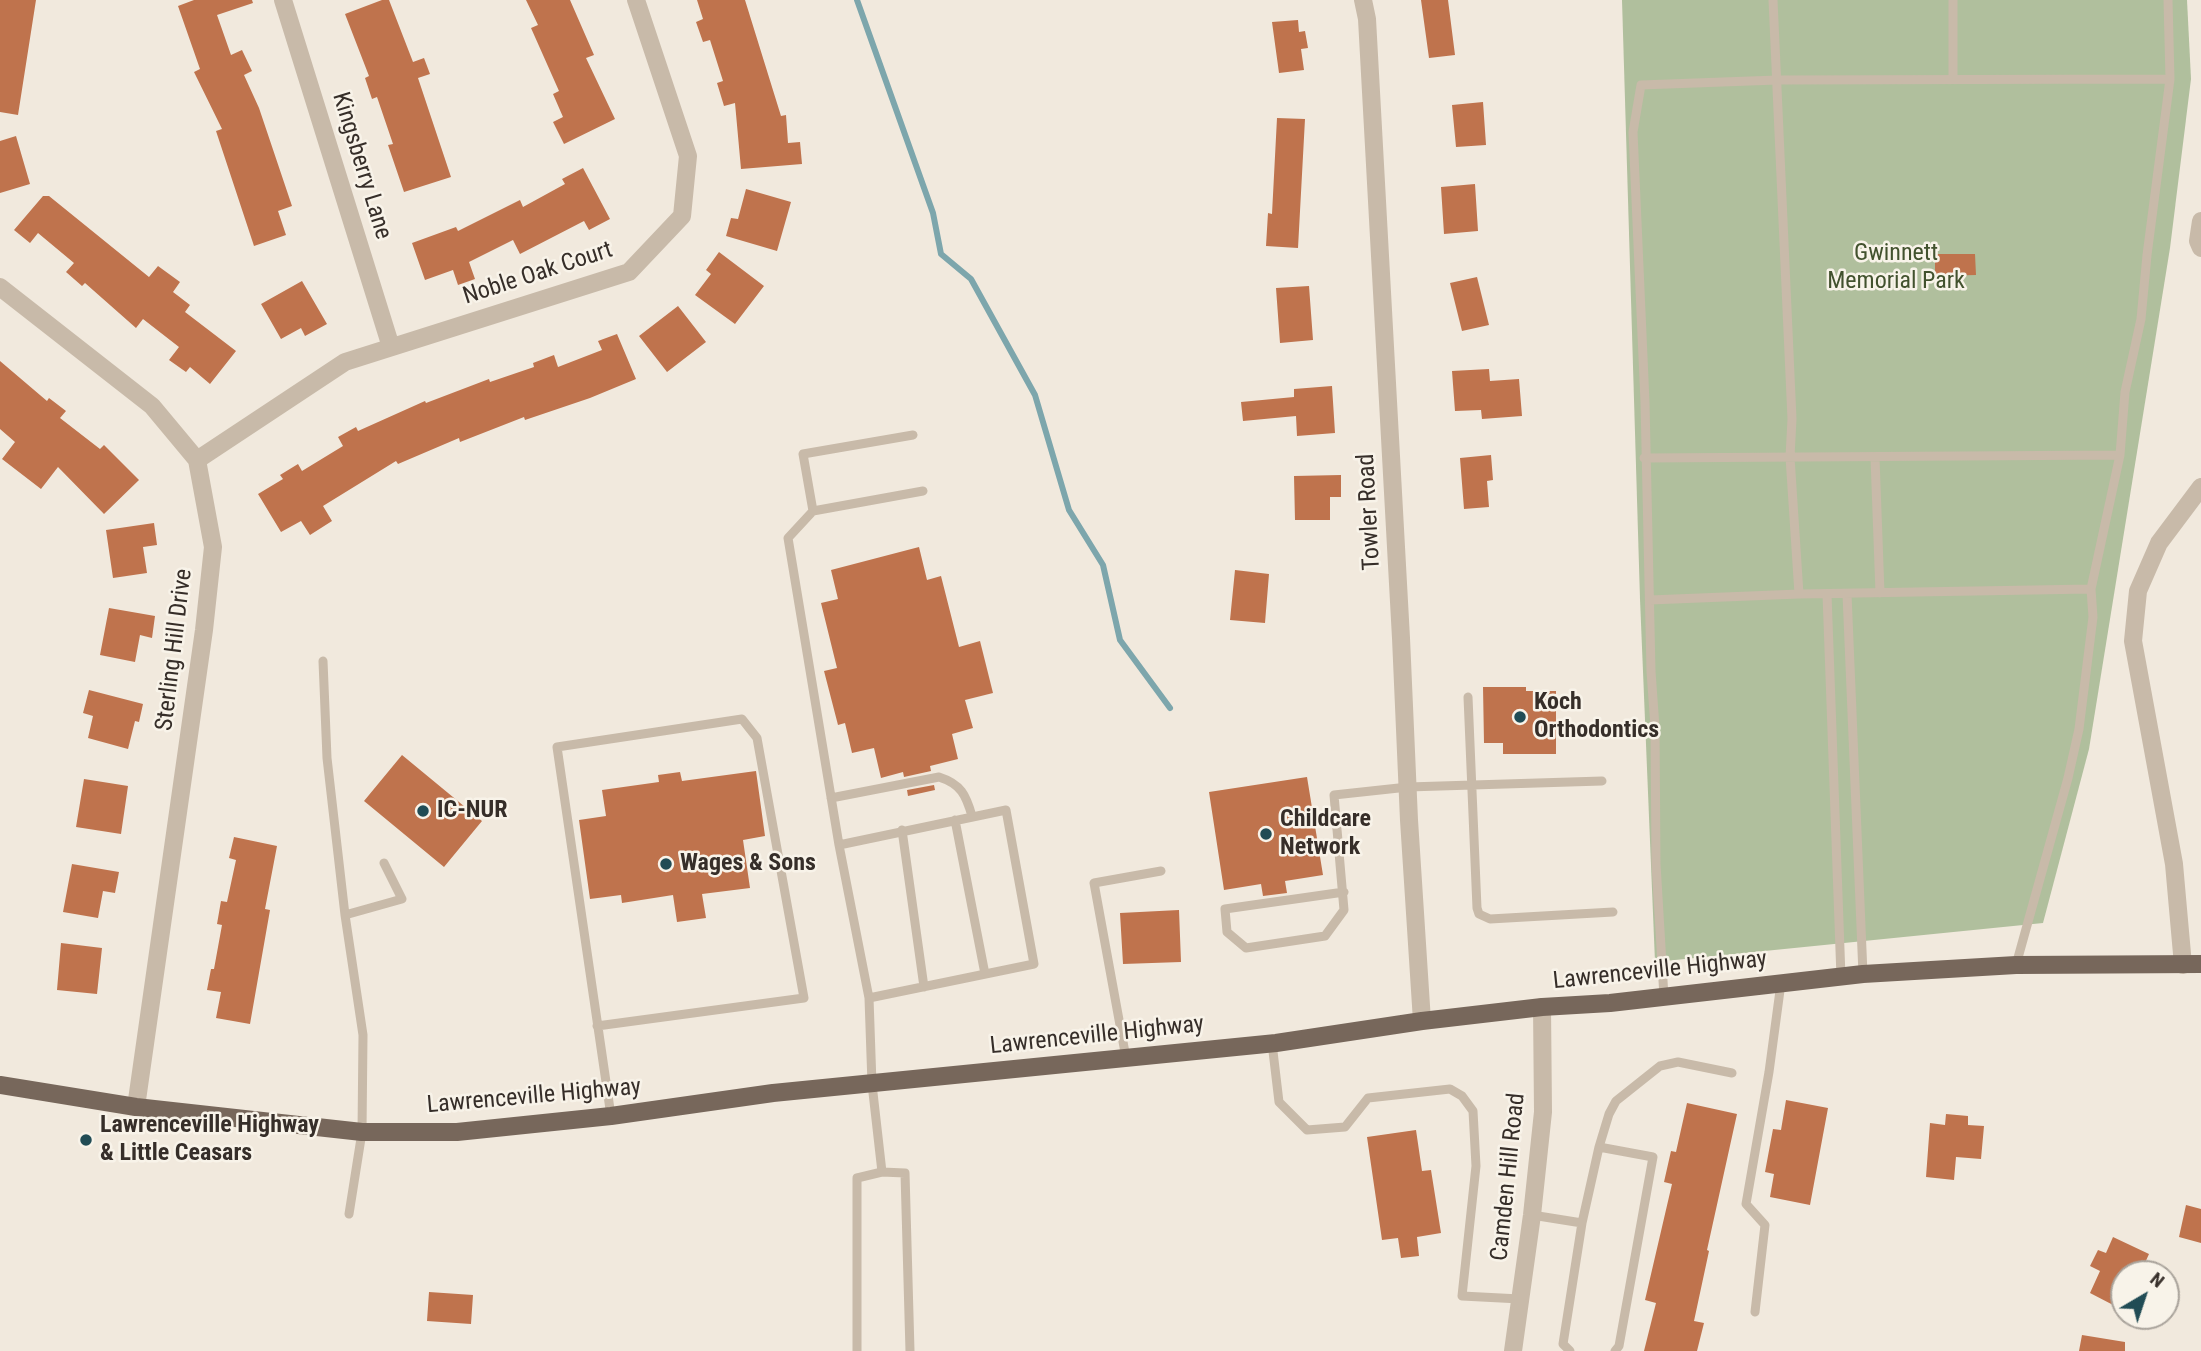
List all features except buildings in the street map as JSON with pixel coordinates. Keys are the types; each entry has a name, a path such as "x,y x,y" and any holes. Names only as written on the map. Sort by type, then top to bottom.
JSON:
{"main road":[{"name":"Lawrenceville Highway","path":"0,1085 136,1107 362,1132 457,1132 611,1116 773,1093 1272,1043 1422,1021 1863,974 2016,965 2192,965"}],"street":[{"name":"Kingsberry Lane","path":"283,0 391,347"},
{"name":"Noble Oak Court","path":"197,460 345,362 629,272 682,216 688,156 636,0"},
{"name":"Towler Road","path":"1363,0 1368,33 1422,1021"},
{"path":"2201,221 2198,241 2201,248"},
{"name":"Sterling Hill Drive","path":"0,287 152,406 197,460 213,547 204,630 136,1107"},
{"path":"2192,965 2133,641 2138,591 2159,543 2201,487"},
{"name":"Camden Hill Road","path":"1513,1351 1543,1112 1542,1007"}],"lane":[{"path":"1773,0 1792,419 1790,457 1799,594"},
{"path":"1953,0 1953,78"},
{"path":"2016,965 2079,729 2094,617 2091,589 2120,455 2125,392 2141,319 2170,79 2168,0"},
{"path":"1664,997 1656,864 1655,727 1633,132 1641,85 1953,78 2170,79"},
{"path":"813,511 803,454 913,435"},
{"path":"1644,458 2120,455"},
{"path":"1875,458 1880,593"},
{"path":"882,1172 872,1084 869,998 839,845 788,538 813,511 923,491"},
{"path":"1650,600 1799,594 2091,589"},
{"path":"1827,594 1841,977"},
{"path":"1847,594 1863,974"},
{"path":"323,661 327,758 345,915 363,1035 362,1132 349,1214"},
{"path":"1468,697 1479,914 1490,919 1613,912"},
{"path":"597,1026 804,998 757,738 742,719 557,747 597,1026 611,1116"},
{"path":"831,798 939,776 954,782 962,789 972,816"},
{"path":"1344,892 1225,909 1227,932 1246,948 1325,936 1344,910 1344,892 1334,794 1408,788 1602,781"},
{"path":"839,845 1006,810 1034,964 869,998"},
{"path":"955,820 985,974"},
{"path":"902,830 924,987"},
{"path":"345,915 402,899 384,863"},
{"path":"1126,1058 1094,883 1161,872"},
{"path":"1755,1312 1765,1225 1746,1204 1781,984"},
{"path":"1272,1043 1279,1102 1307,1130 1345,1127 1368,1098 1450,1089 1462,1096 1473,1111 1476,1166 1462,1296 1520,1299"},
{"path":"1570,1351 1563,1344 1582,1223 1599,1147 1616,1101 1660,1066 1678,1062 1732,1073"},
{"path":"1599,1147 1653,1157 1619,1346 1615,1351"},
{"path":"857,1351 857,1178 882,1172 905,1173 910,1351"},
{"path":"1532,1214 1582,1223"}],"green space":[{"name":"Gwinnett Memorial Park","path":"1622,0 2187,0 2191,79 2170,248 2089,749 2043,923 1655,962 1640,599"}],"waterway":[{"path":"857,0 933,213 941,254 971,279 1035,395 1069,510 1103,565 1120,640 1170,708"}],"place":[{"name":"Koch Orthodontics","path":"1520,717"},
{"name":"IC-NUR","path":"423,811"},
{"name":"Childcare Network","path":"1266,834"},
{"name":"Wages & Sons","path":"666,864"},
{"name":"Lawrenceville Highway & Little Ceasars","path":"86,1140"}]}
